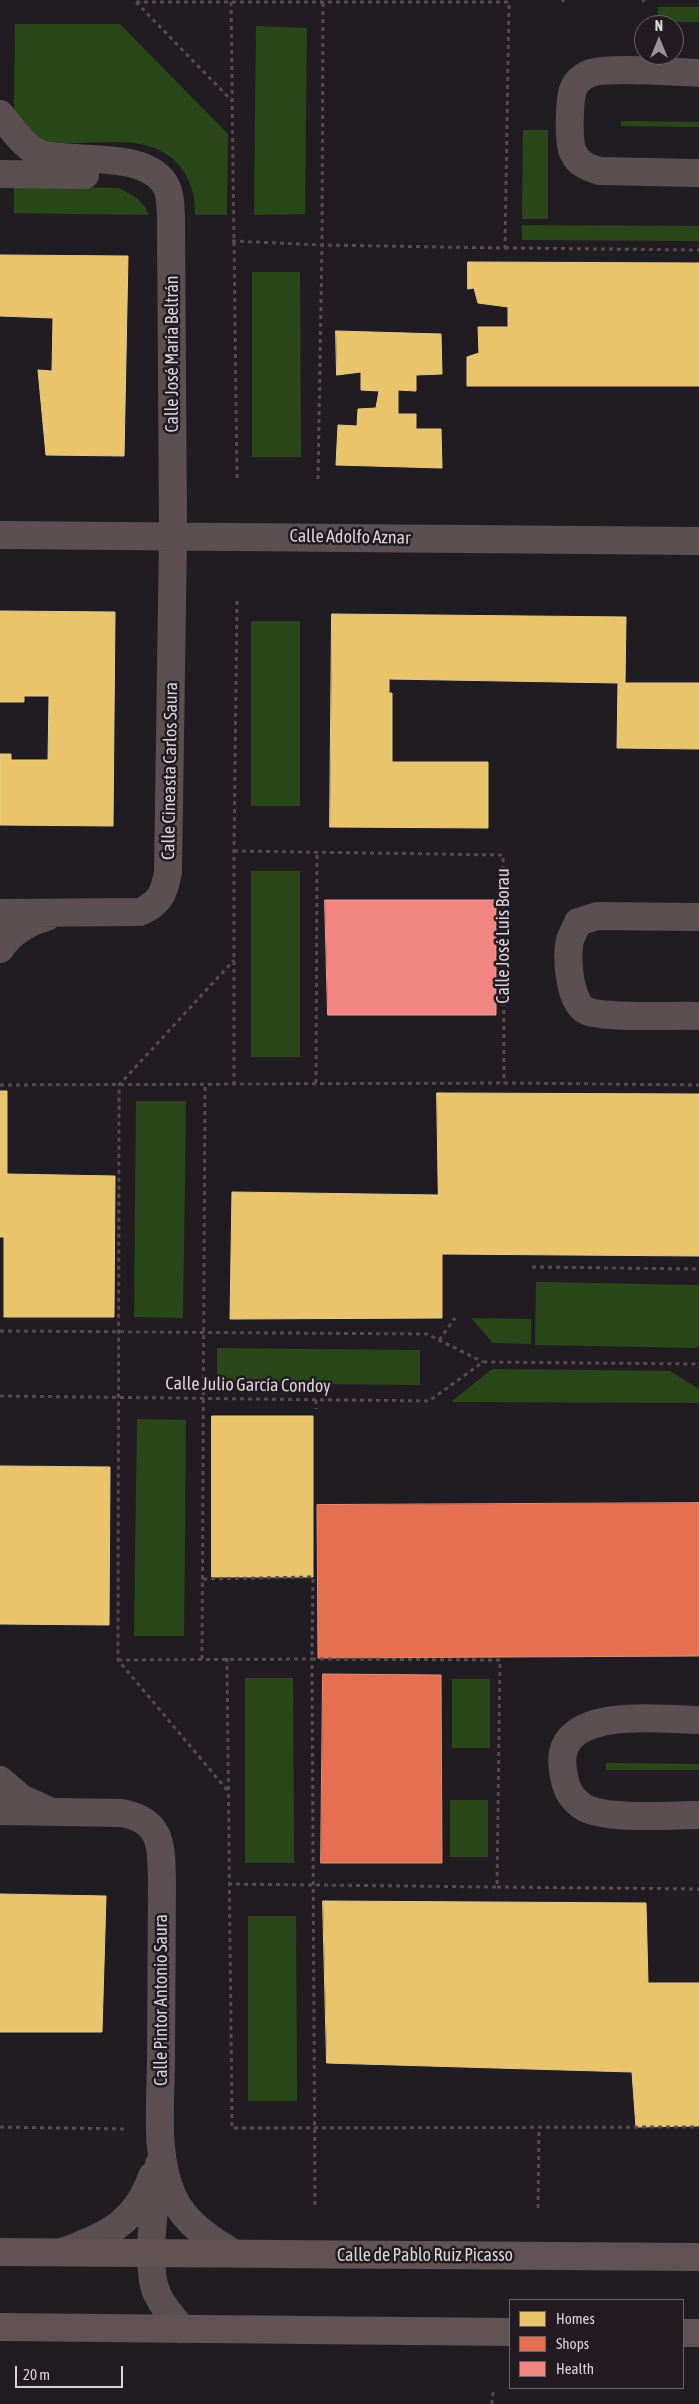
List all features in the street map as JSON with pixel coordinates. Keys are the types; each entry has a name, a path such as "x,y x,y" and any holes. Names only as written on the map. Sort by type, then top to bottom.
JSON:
{"main road":[{"name":"Calle de Pablo Ruiz Picasso","path":"0,2252 699,2256"},
{"path":"0,2327 509,2332"},
{"path":"684,2333 699,2333"}],"street":[{"path":"699,73 604,71 589,74 576,83 572,94 570,138 572,152 579,162 587,168 615,172 699,173"},
{"name":"Calle José María Beltrán","path":"0,114 20,138 40,153 135,164 163,181 168,191 171,215 173,536"},
{"path":"0,174 156,176"},
{"name":"Calle Adolfo Aznar","path":"0,534 699,541"},
{"name":"Calle Cineasta Carlos Saura","path":"0,914 140,912 153,906 162,895 166,884 168,858 173,536"},
{"name":"Calle Cineasta Carlos Saura","path":"0,950 18,930 35,920 58,914"},
{"path":"699,917 597,916 578,922 570,942 569,977 576,1000 586,1011 604,1014 699,1016"},
{"path":"699,1720 613,1719 586,1725 569,1740 561,1762 565,1785 572,1798 586,1808 605,1814 699,1815"},
{"name":"Calle Pintor Antonio Saura","path":"0,1780 21,1798 50,1812"},
{"name":"Calle Pintor Antonio Saura","path":"0,1811 121,1813 138,1816 154,1829 161,1850 162,1884 160,2150 174,2197 183,2211 194,2226 208,2238 233,2253"},
{"path":"160,2150 152,2253 152,2279 156,2293 182,2329"},
{"name":"Calle de Pablo Ruiz Picasso","path":"62,2252 101,2238 130,2216 145,2196 160,2150"}],"path":[{"path":"136,1 510,2 506,248"},
{"path":"136,1 231,101"},
{"path":"231,2 236,481"},
{"path":"318,482 322,245 323,2"},
{"path":"232,241 322,245 699,250"},
{"path":"234,1085 237,601"},
{"name":"Calle José Luis Borau","path":"234,851 503,855 504,1083"},
{"path":"316,1083 317,852"},
{"path":"228,1791 118,1660 120,1398 119,1085 234,960"},
{"path":"0,1085 504,1083 699,1085"},
{"path":"202,1659 205,1084"},
{"path":"532,1268 699,1269"},
{"path":"439,1340 455,1318"},
{"path":"0,1331 427,1334 483,1362 695,1364 699,1367"},
{"path":"695,1364 699,1361"},
{"name":"Calle Julio García Condoy","path":"0,1396 429,1401 483,1362"},
{"path":"316,1400 316,1409"},
{"path":"202,1578 313,1577 312,1885 316,2127 315,2207"},
{"path":"118,1660 227,1658 500,1660 497,1887"},
{"path":"227,1658 232,2128 699,2127"},
{"path":"229,1884 699,1889"},
{"path":"0,2126 136,2128"},
{"path":"538,2208 539,2128"},
{"path":"492,2392 492,2404"}],"green space":[{"path":"658,7 699,7 699,22 684,22 684,15 658,15"},
{"path":"15,24 120,24 228,134 227,215 195,215 193,193 189,180 176,162 162,151 146,145 129,143 58,143 41,140 17,117 14,107"},
{"path":"256,26 307,28 305,214 254,215"},
{"path":"621,121 699,122 699,127 621,126"},
{"path":"523,130 548,130 548,219 522,219"},
{"path":"14,186 119,188 137,198 149,215 14,213"},
{"path":"522,225 699,226 699,241 522,240"},
{"path":"252,272 300,272 301,457 252,457"},
{"path":"251,621 300,621 300,806 251,806"},
{"path":"251,871 300,871 300,1057 251,1057"},
{"path":"136,1101 186,1101 183,1318 134,1317"},
{"path":"536,1282 699,1285 699,1346 695,1348 535,1345"},
{"path":"471,1318 531,1319 531,1344 493,1343"},
{"path":"217,1348 420,1350 420,1385 217,1383"},
{"path":"492,1369 670,1371 699,1389 699,1403 451,1402"},
{"path":"137,1419 186,1420 184,1636 134,1636"},
{"path":"245,1678 293,1678 294,1863 245,1863"},
{"path":"452,1679 490,1679 490,1748 452,1748"},
{"path":"606,1763 699,1764 699,1770 606,1770"},
{"path":"450,1800 488,1800 488,1857 450,1857"},
{"path":"248,1916 296,1916 297,2101 248,2101"}],"building: Homes":[{"path":"0,255 128,256 124,456 46,455 38,370 52,371 53,318 0,316"},
{"path":"468,262 699,263 699,386 467,386 467,357 479,353 478,327 508,327 508,307 478,303 474,288 468,289"},
{"path":"336,331 441,334 442,374 416,375 416,391 398,390 398,414 416,414 416,429 441,429 442,468 336,465 338,425 357,426 358,409 376,408 379,391 361,390 361,372 337,375"},
{"path":"0,611 115,612 113,826 0,825 0,754 11,754 11,760 48,760 49,696 24,696 24,702 0,702"},
{"path":"332,614 626,617 625,683 699,683 699,749 617,748 618,683 389,679 389,693 392,693 392,762 488,762 488,828 330,827"},
{"path":"0,1091 7,1091 7,1174 115,1176 114,1317 4,1317 4,1237 0,1237"},
{"path":"437,1093 699,1094 699,1256 442,1254 442,1318 230,1319 232,1192 438,1195"},
{"path":"212,1416 313,1416 313,1577 212,1577"},
{"path":"0,1466 110,1467 109,1625 0,1624"},
{"path":"0,1894 106,1896 102,2032 0,2032"},
{"path":"323,1901 646,1903 648,1983 699,1983 699,2126 636,2127 632,2072 327,2063"}],"building: Shops":[{"path":"699,1503 699,1656 318,1658 317,1505"},
{"path":"323,1674 441,1675 442,1863 321,1863"}],"building: Health":[{"path":"325,900 496,900 496,1015 328,1015"}]}
